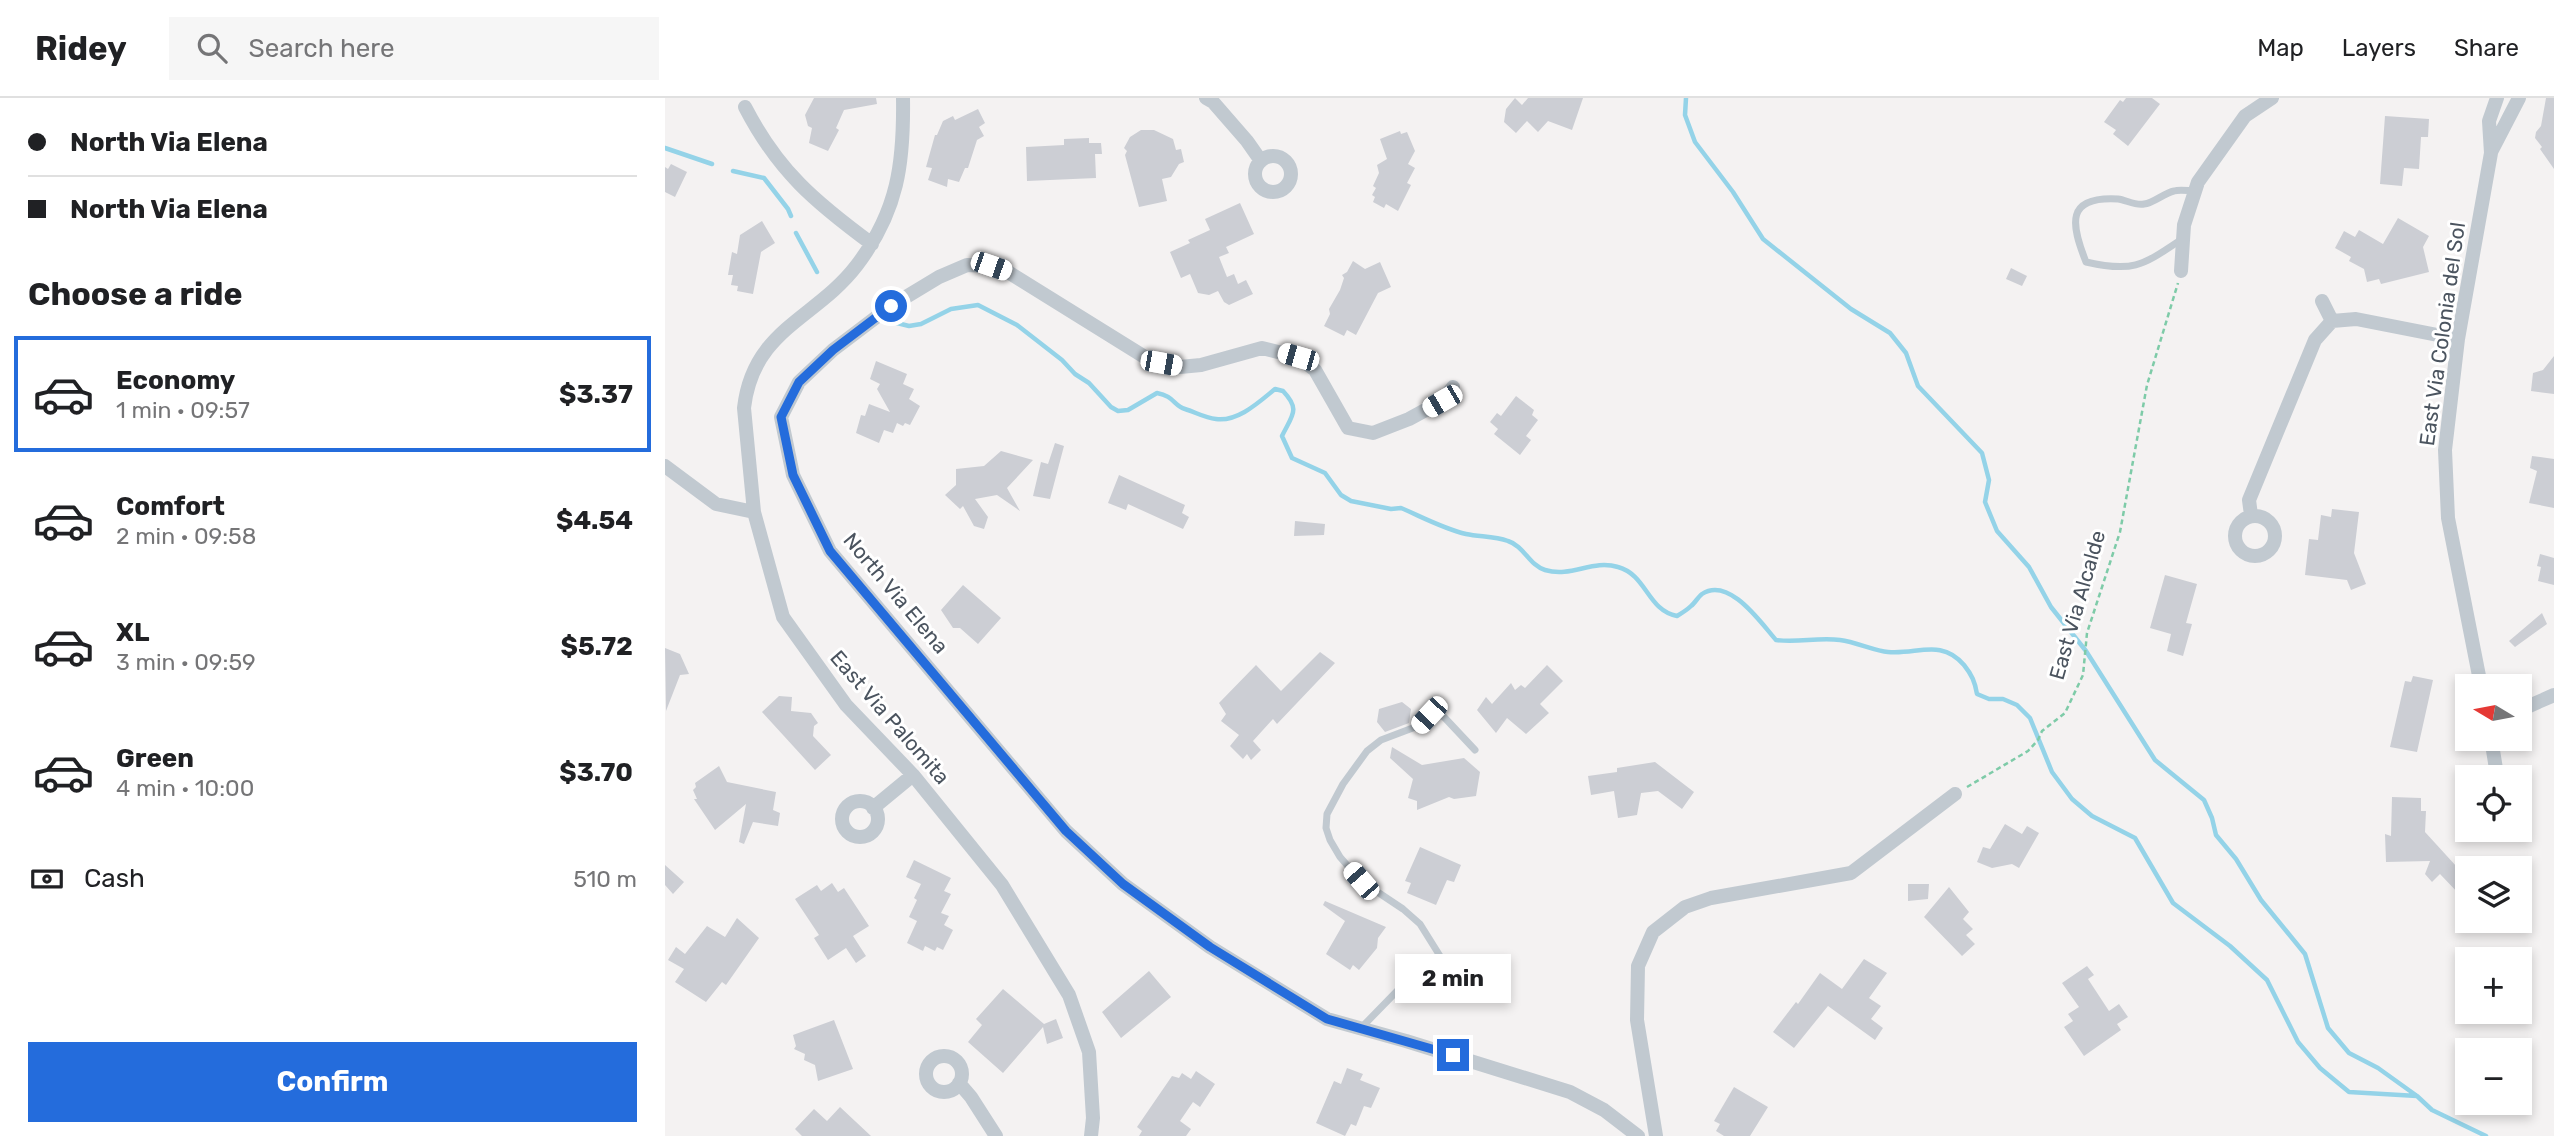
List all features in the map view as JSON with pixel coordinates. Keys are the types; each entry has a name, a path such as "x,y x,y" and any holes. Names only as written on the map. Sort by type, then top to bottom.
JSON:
{"street":[{"name":"East Via Palomita","path":"903,98 897,188 872,244 856,267 829,294 767,347 754,370 744,408 754,512 783,617 846,705 913,775 1002,885 1069,995 1089,1052 1093,1118 1090,1136"},
{"path":"1206,98 1213,102 1261,161"},
{"name":"East Via Colonia del Sol","path":"2479,674 2448,518 2445,450 2458,339 2491,153 2489,121 2497,98"},
{"name":"East Via Colonia del Sol","path":"2491,153 2519,98"},
{"path":"2181,271 2184,225 2198,182 2245,116 2263,100"},
{"path":"745,107 760,136 782,167 832,214 872,244"},
{"name":"North Via Elena","path":"1453,387 1442,401 1409,419 1373,433 1363,433 1347,428 1315,370 1298,357 1262,348 1201,365 1161,363 1148,359 1007,272 991,266 967,265 939,277 891,306 833,350 799,382 781,417 793,475 830,551 1066,831 1123,884 1210,947 1327,1019 1570,1092 1604,1110 1638,1136"},
{"path":"2322,301 2332,321"},
{"path":"2251,515 2249,500 2315,340 2332,321 2356,319 2458,339"},
{"path":"665,466 716,504 754,512"},
{"path":"2532,705 2554,695"},
{"path":"873,807 913,775"},
{"path":"1656,1136 1637,1020 1638,966 1653,932 1685,907 1711,898 1851,873 1955,794"},
{"path":"959,1083 996,1136"}],"lane":[{"path":"2183,238 2146,263 2113,268 2085,262 2077,239 2074,218 2080,208 2095,198 2121,199 2143,205 2175,190 2195,191"},
{"path":"1361,1028 1399,989 1440,956 1420,924 1403,909 1361,881 1340,857 1326,828 1327,814 1343,784 1367,751 1381,740 1418,726 1429,715 1435,713 1444,717 1475,750"}],"path":[{"name":"East Via Alcalde","path":"1955,794 2028,751 2042,731 2064,713 2083,675 2087,633 2120,532 2147,384 2181,271"}],"building":[{"path":"814,98 876,98 877,104 844,110 836,128 839,130 828,151 809,143 812,128 808,126 805,115"},
{"path":"1515,98 1522,105 1528,98 1583,98 1572,130 1548,121 1538,132 1527,121 1516,133 1504,122 1506,109"},
{"path":"2126,98 2152,98 2160,104 2128,146 2113,134 2116,130 2104,122 2120,100 2123,102"},
{"path":"2546,98 2554,98 2554,169 2535,138 2541,126"},
{"path":"978,109 985,123 979,127 984,136 977,140 968,168 965,168 959,182 948,179 947,187 928,180 932,168 926,167 935,135 943,121 953,116 955,120"},
{"path":"2385,116 2429,119 2428,137 2421,137 2419,169 2404,168 2402,186 2380,184"},
{"path":"1141,130 1154,130 1173,139 1176,150 1181,149 1184,162 1179,164 1171,177 1162,179 1167,201 1139,207 1125,155 1127,151 1124,148 1130,137"},
{"path":"1400,131 1401,134 1407,132 1415,151 1408,164 1415,168 1407,183 1411,185 1398,211 1386,204 1384,208 1373,202 1375,197 1372,195 1379,173 1377,165 1387,159 1380,139"},
{"path":"1089,138 1089,143 1101,143 1102,154 1095,154 1096,178 1027,181 1026,147 1064,145 1064,139"},
{"path":"671,164 687,172 675,197 665,192 665,167 668,169"},
{"path":"1240,203 1254,234 1226,247 1229,253 1219,257 1227,277 1234,274 1238,284 1246,280 1253,294 1229,305 1218,291 1209,295 1198,293 1190,274 1181,278 1170,252 1210,230 1205,219"},
{"path":"2398,218 2429,236 2423,247 2429,272 2381,284 2379,279 2367,282 2364,269 2349,261 2351,257 2335,248 2344,231 2355,237 2359,230 2383,244"},
{"path":"762,221 775,243 761,252 753,294 737,291 738,286 731,285 733,275 728,275 732,252 737,254 740,235"},
{"path":"1353,261 1365,269 1380,262 1391,287 1378,293 1356,335 1347,330 1344,336 1324,326 1330,314 1329,309 1340,290 1344,278 1342,275"},
{"path":"2011,268 2027,276 2022,286 2006,279"},
{"path":"2554,356 2554,394 2531,391 2533,373 2543,370"},
{"path":"876,361 907,374 903,384 914,389 909,399 920,406 910,425 897,423 893,433 884,430 879,443 856,433 861,415 865,416 869,404 890,412 877,389 880,384 870,379"},
{"path":"1516,396 1534,410 1532,415 1538,420 1526,436 1531,440 1520,455 1494,434 1498,429 1490,422 1497,413 1501,416"},
{"path":"1055,443 1064,446 1050,499 1033,496 1041,462 1048,464"},
{"path":"1001,451 1033,460 1007,488 1020,511 997,495 975,499 988,517 984,529 974,526 963,506 960,509 945,495 956,485 956,469 984,466"},
{"path":"2532,456 2554,459 2554,508 2529,503 2537,471 2530,468"},
{"path":"1119,475 1185,505 1182,513 1189,517 1183,529 1128,504 1126,510 1108,503"},
{"path":"2332,509 2359,512 2354,553 2366,584 2351,590 2347,580 2305,575 2309,539 2318,540 2321,515 2331,517"},
{"path":"1295,521 1325,524 1324,535 1294,536"},
{"path":"2540,554 2554,558 2554,585 2538,581 2541,567 2537,566"},
{"path":"2165,575 2197,584 2186,623 2192,624 2183,656 2167,651 2171,634 2150,628"},
{"path":"963,585 1001,618 978,644 960,628 953,628 941,610"},
{"path":"2542,613 2547,624 2515,647 2509,641"},
{"path":"665,648 680,654 689,674 680,675 666,711"},
{"path":"1320,652 1335,663 1277,724 1273,719 1253,741 1261,750 1251,760 1247,754 1243,759 1230,746 1239,735 1221,721 1226,714 1219,703 1256,665 1281,691"},
{"path":"1547,665 1563,681 1540,704 1549,713 1526,734 1507,718 1496,733 1477,710 1486,697 1492,704 1511,683 1515,690 1521,685 1525,688"},
{"path":"2413,676 2433,680 2417,752 2390,747 2405,681 2411,682"},
{"path":"779,696 792,697 791,711 811,713 818,723 814,726 813,736 831,755 815,770 762,712"},
{"path":"1402,702 1411,709 1409,723 1385,732 1377,722 1379,709"},
{"path":"1392,747 1422,765 1464,758 1480,772 1476,796 1454,799 1449,797 1417,810 1417,801 1408,798 1413,779 1390,758"},
{"path":"1655,762 1694,792 1682,809 1658,791 1641,793 1637,815 1618,818 1614,791 1591,795 1588,776"},
{"path":"719,766 727,782 776,792 773,810 780,813 778,826 753,822 744,844 739,842 746,804 715,830 694,799 697,799 693,790 695,783"},
{"path":"2392,797 2421,798 2421,811 2426,811 2425,832 2455,865 2455,890 2440,874 2432,882 2425,874 2430,861 2386,862 2385,834 2391,836"},
{"path":"2005,824 2022,834 2027,826 2039,833 2019,868 2012,864 1992,868 1977,862 1983,847 1990,849"},
{"path":"1420,847 1461,865 1454,882 1447,880 1436,905 1407,893 1411,883 1405,881"},
{"path":"914,860 951,878 944,891 951,894 941,913 949,916 944,925 953,930 943,950 937,947 935,951 925,946 923,951 907,943 917,921 909,917 921,884 906,877"},
{"path":"665,865 684,882 673,894 665,885"},
{"path":"832,883 838,892 844,888 869,926 853,936 866,956 856,963 846,948 828,960 814,938 819,935 795,899 817,885 821,891"},
{"path":"1908,884 1929,884 1928,899 1908,901"},
{"path":"1949,887 1969,912 1963,919 1973,929 1966,935 1975,944 1962,956 1924,917"},
{"path":"1325,901 1386,927 1378,938 1377,948 1359,970 1353,965 1350,970 1326,954 1345,921 1323,905"},
{"path":"737,918 759,938 726,985 722,982 706,1002 675,982 684,969 668,960 676,947 685,954 707,926 725,937"},
{"path":"1864,959 1887,973 1869,998 1881,1006 1871,1019 1883,1028 1875,1040 1828,1006 1794,1048 1773,1032 1796,1002 1798,1004 1820,973 1842,989"},
{"path":"2087,966 2094,975 2088,979 2109,1011 2119,1004 2128,1017 2117,1024 2121,1030 2084,1056 2064,1027 2073,1021 2068,1014 2079,1007 2062,983"},
{"path":"1149,971 1171,997 1121,1038 1102,1012"},
{"path":"1003,989 1044,1024 1056,1019 1063,1038 1047,1044 1043,1027 1003,1073 968,1042 982,1025 976,1019"},
{"path":"834,1020 853,1069 818,1081 815,1065 804,1060 805,1054 794,1049 796,1046 793,1035"},
{"path":"1347,1068 1363,1074 1360,1080 1380,1088 1371,1108 1364,1106 1356,1126 1351,1124 1345,1136 1316,1123 1334,1081 1341,1084"},
{"path":"1196,1071 1215,1084 1200,1107 1193,1102 1180,1121 1191,1129 1186,1136 1139,1136 1142,1131 1137,1127 1172,1076 1179,1078 1182,1073 1191,1079"},
{"path":"1734,1087 1768,1107 1750,1136 1724,1136 1716,1131 1720,1124 1714,1121"},
{"path":"840,1107 871,1136 802,1136 795,1129 814,1109 827,1121"}],"waterway":[{"path":"1686,98 1685,115 1695,142 1733,192 1763,239 1851,309 1890,333 1906,353 1918,386 1982,453 1989,480 1985,502 1997,531 2029,567 2051,607 2086,651 2155,760 2204,800 2216,835 2236,859 2261,900 2305,954 2328,1028 2349,1053 2378,1068 2432,1110 2486,1136"},
{"path":"665,148 712,164"},
{"path":"733,171 764,178 791,216"},
{"path":"796,233 817,272"},
{"path":"889,321 909,326 921,324 951,309 978,305 1017,325 1062,360 1118,411 1128,410 1157,393 1167,396 1185,409 1224,419 1248,410 1275,389 1283,391 1293,408 1282,436 1292,458 1325,473 1341,495 1351,501 1391,509 1401,508 1458,532 1514,543 1539,568 1545,570 1564,572 1599,565 1618,567 1635,577 1659,607 1677,616 1702,594 1712,590 1723,591 1753,613 1776,640 1832,639 1888,652 1947,652 1967,669 1977,694 2017,705 2030,718 2052,772 2072,799 2092,816 2135,838 2173,903 2230,946 2267,980 2298,1042 2320,1068 2349,1092 2417,1096"}],"route":[{"path":"891,306 833,350 799,382 781,417 793,475 830,551 1066,831 1123,884 1210,947 1327,1019 1453,1055"}]}
